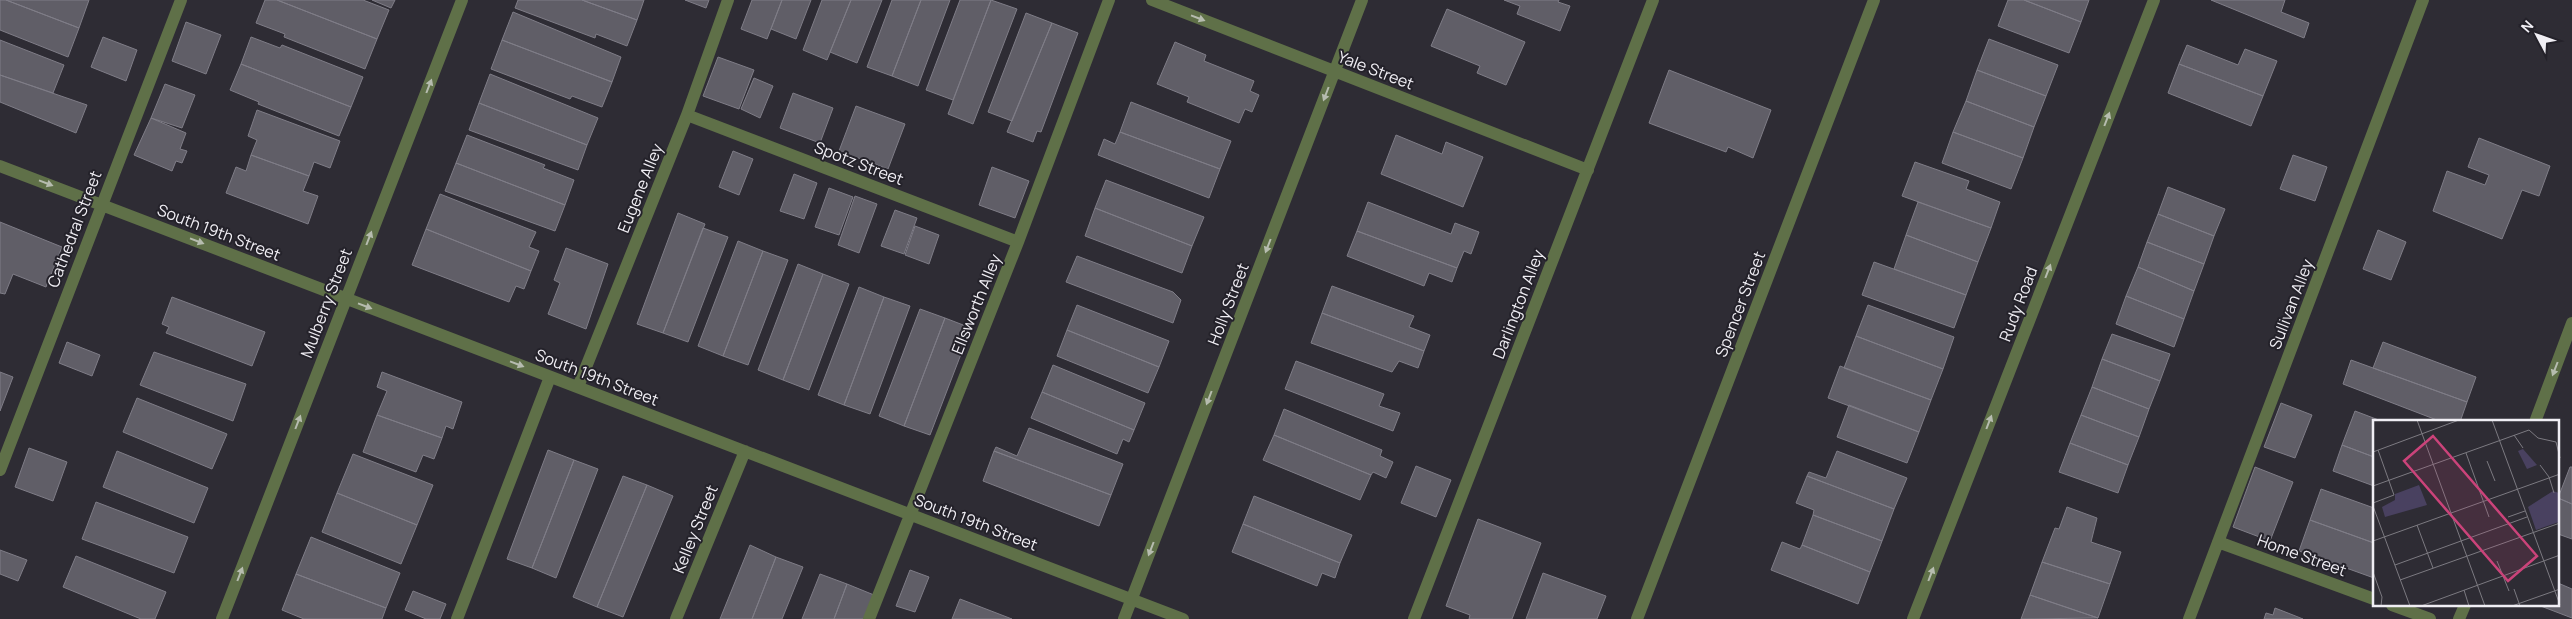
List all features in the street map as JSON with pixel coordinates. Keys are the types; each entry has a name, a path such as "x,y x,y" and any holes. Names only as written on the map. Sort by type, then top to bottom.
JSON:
{"street":[{"name":"Cathedral Street","path":"0,470 180,0"},
{"name":"Mulberry Street","path":"222,619 462,0"},
{"name":"Eugene Alley","path":"578,387 687,115 728,0"},
{"name":"Ellsworth Alley","path":"869,619 1018,242 1109,0"},
{"name":"Yale Street","path":"1152,0 1588,170"},
{"name":"Holly Street","path":"1124,619 1362,0"},
{"name":"Darlington Alley","path":"1414,619 1653,0"},
{"name":"Spencer Street","path":"1637,619 1874,0"},
{"name":"Rudy Road","path":"1913,619 2154,0"},
{"name":"Sullivan Alley","path":"2188,619 2422,0"},
{"name":"Spotz Street","path":"687,115 1018,242"},
{"name":"South 19th Street","path":"0,166 1183,619"},
{"path":"2536,420 2572,324"},
{"path":"457,619 550,377"},
{"name":"Kelley Street","path":"676,619 745,451"},
{"name":"Home Street","path":"2218,542 2373,599"},
{"path":"2395,606 2430,619"},
{"path":"2459,619 2464,606"}],"building":[{"path":"0,0 6,0 79,28 68,57 0,30"},
{"path":"6,0 89,0 79,28"},
{"path":"265,0 277,0 377,39 365,69 284,37 285,34 256,23"},
{"path":"277,0 363,0 389,10 377,39"},
{"path":"372,0 395,0 391,8"},
{"path":"518,0 582,0 637,20 627,46 596,34 595,38 515,8"},
{"path":"582,0 644,0 637,20"},
{"path":"685,0 709,0 706,8"},
{"path":"752,0 782,0 767,39 741,29"},
{"path":"782,0 811,0 796,39 771,29"},
{"path":"822,0 851,0 827,60 803,50"},
{"path":"851,0 882,0 857,63 830,52"},
{"path":"892,0 921,0 892,76 867,67"},
{"path":"921,0 950,0 918,86 892,76"},
{"path":"960,0 991,0 953,100 926,90"},
{"path":"991,0 1017,9 973,124 948,114"},
{"path":"1504,0 1559,0 1558,2 1570,6 1560,31 1517,14 1520,6"},
{"path":"2008,0 2024,0 2081,22 2069,53 1998,26"},
{"path":"2024,0 2089,0 2081,22"},
{"path":"2211,0 2285,0 2281,12 2309,23 2304,38"},
{"path":"1447,9 1525,42 1506,85 1477,73 1480,66 1431,46"},
{"path":"513,12 621,57 612,82 502,40"},
{"path":"1026,13 1052,23 1012,121 988,112"},
{"path":"186,22 221,35 206,74 172,61"},
{"path":"1052,23 1078,33 1041,132 1037,131 1033,142 1007,132"},
{"path":"103,37 137,50 126,81 91,67"},
{"path":"251,37 280,48 282,45 363,77 351,107 241,64"},
{"path":"1989,39 2058,65 2046,96 1977,70"},
{"path":"0,40 64,65 53,93 0,75"},
{"path":"502,40 612,82 602,107 572,96 570,99 491,69"},
{"path":"1175,42 1206,55 1204,61 1254,81 1250,91 1259,95 1252,112 1245,109 1239,123 1187,102 1189,97 1157,84"},
{"path":"2187,45 2238,65 2245,49 2277,61 2263,96 2179,64"},
{"path":"718,57 754,70 739,109 703,96"},
{"path":"241,64 351,107 339,136 258,104 259,102 230,90"},
{"path":"2179,64 2263,96 2251,126 2168,93"},
{"path":"1669,70 1771,110 1753,158 1728,147 1726,152 1649,123"},
{"path":"1977,70 2046,96 2034,127 1966,101"},
{"path":"490,74 598,118 587,145 479,103"},
{"path":"0,75 87,105 76,133 0,102"},
{"path":"754,78 773,86 760,118 741,109"},
{"path":"165,84 195,95 182,128 151,118"},
{"path":"793,93 833,108 820,143 780,128"},
{"path":"1966,101 2034,127 2023,158 1953,132"},
{"path":"1131,102 1231,141 1220,169 1120,132"},
{"path":"479,103 587,145 578,170 469,130"},
{"path":"856,106 905,124 888,169 839,151"},
{"path":"257,110 340,141 330,168 314,162 309,176 251,155 257,140 248,136"},
{"path":"151,118 186,133 180,149 187,151 182,163 176,161 172,171 134,155"},
{"path":"1120,132 1220,169 1209,198 1098,155 1104,139 1115,144"},
{"path":"1953,132 2023,158 2011,189 1942,163"},
{"path":"467,135 545,165 543,168 574,180 565,205 456,163"},
{"path":"1396,135 1442,154 1446,142 1483,157 1463,207 1381,174"},
{"path":"2479,138 2550,166 2539,196 2522,190 2502,239 2433,211 2447,171 2485,185 2489,175 2468,167"},
{"path":"733,151 753,159 739,195 719,187"},
{"path":"251,155 309,176 303,191 318,196 308,224 226,193 236,167 246,171"},
{"path":"2293,155 2327,167 2315,201 2280,189"},
{"path":"1915,162 1969,181 1966,189 2000,202 1991,228 1902,196"},
{"path":"456,163 565,205 555,231 445,191"},
{"path":"992,167 1029,181 1015,218 979,205"},
{"path":"794,174 817,183 804,219 780,211"},
{"path":"1106,180 1204,217 1192,246 1095,208"},
{"path":"2168,187 2225,209 2214,236 2158,214"},
{"path":"829,188 853,197 839,235 815,227"},
{"path":"440,194 536,232 529,247 539,251 531,271 426,229"},
{"path":"855,196 877,204 859,253 838,245"},
{"path":"1368,202 1451,234 1455,223 1479,232 1471,254 1464,251 1457,268 1357,231"},
{"path":"1918,202 1991,228 1978,262 1906,235"},
{"path":"1095,208 1192,246 1182,273 1085,236"},
{"path":"895,210 917,218 904,254 881,246"},
{"path":"678,213 705,224 663,333 637,324"},
{"path":"2158,214 2214,236 2204,264 2147,242"},
{"path":"0,222 62,247 46,287 13,274 5,294 0,293"},
{"path":"915,226 939,235 929,264 905,255"},
{"path":"703,228 728,237 688,342 663,333"},
{"path":"426,229 531,271 524,289 516,286 509,302 412,265"},
{"path":"2378,230 2406,242 2391,280 2363,269"},
{"path":"1357,231 1457,268 1452,282 1429,273 1424,286 1347,256"},
{"path":"1906,235 1978,262 1966,295 1894,269"},
{"path":"738,241 763,251 723,356 698,346"},
{"path":"2147,242 2204,264 2194,291 2138,267"},
{"path":"566,248 608,264 586,329 548,314 560,283 554,280"},
{"path":"763,251 788,260 748,365 723,356"},
{"path":"1077,256 1173,292 1181,300 1173,323 1066,282"},
{"path":"1874,262 1966,295 1954,328 1862,295"},
{"path":"798,264 823,274 783,380 758,370"},
{"path":"2138,267 2194,291 2184,319 2126,296"},
{"path":"823,274 849,284 809,390 783,380"},
{"path":"1332,286 1414,316 1409,327 1430,335 1424,351 1322,313"},
{"path":"859,287 884,297 844,405 818,395"},
{"path":"2126,296 2184,319 2174,347 2116,324"},
{"path":"172,297 265,332 252,366 166,333 169,327 162,324"},
{"path":"884,297 910,306 870,414 844,405"},
{"path":"1077,305 1169,341 1159,367 1067,330"},
{"path":"1868,305 1954,337 1943,369 1856,336"},
{"path":"920,309 945,318 904,426 879,416"},
{"path":"1322,313 1424,351 1418,368 1399,361 1392,372 1311,343"},
{"path":"945,318 971,328 930,435 904,426"},
{"path":"1067,330 1159,367 1148,393 1057,356"},
{"path":"2112,334 2170,354 2160,381 2102,359"},
{"path":"1856,336 1943,369 1931,400 1844,368"},
{"path":"67,342 100,355 92,376 59,363"},
{"path":"2383,342 2476,377 2467,402 2373,368"},
{"path":"154,352 246,384 233,421 140,385"},
{"path":"2102,359 2160,381 2149,409 2092,387"},
{"path":"2351,360 2467,402 2461,420 2437,420 2343,384"},
{"path":"1296,361 1384,394 1379,406 1400,413 1393,431 1285,389"},
{"path":"1053,365 1145,403 1134,430 1042,392"},
{"path":"1840,366 1931,400 1919,432 1828,398"},
{"path":"0,372 13,377 0,411"},
{"path":"382,372 462,402 453,429 446,426 442,438 377,415 387,391 377,387"},
{"path":"2092,387 2149,409 2139,437 2081,415"},
{"path":"1042,392 1134,430 1129,442 1123,439 1117,454 1031,418"},
{"path":"137,398 227,434 212,469 123,432"},
{"path":"2281,403 2312,415 2295,458 2264,447"},
{"path":"1849,405 1919,432 1907,463 1837,437"},
{"path":"1284,409 1382,450 1380,456 1393,462 1386,478 1373,472 1371,475 1274,435"},
{"path":"2355,411 2379,420 2373,420 2373,457 2342,445"},
{"path":"377,415 442,438 434,459 423,455 416,472 363,452"},
{"path":"2081,415 2139,437 2128,465 2070,443"},
{"path":"1029,428 1123,464 1111,495 994,451 996,447 1017,456"},
{"path":"1274,435 1371,475 1360,500 1263,460"},
{"path":"2070,443 2128,465 2118,493 2059,472"},
{"path":"2342,445 2373,457 2373,486 2333,471"},
{"path":"29,448 67,462 53,501 15,487"},
{"path":"548,450 574,460 532,568 507,559"},
{"path":"117,451 208,488 194,523 103,487"},
{"path":"994,451 1111,495 1099,526 983,481"},
{"path":"1837,451 1907,478 1894,509 1807,476 1809,472 1826,478"},
{"path":"353,454 433,485 417,525 337,493"},
{"path":"574,460 598,469 556,578 532,568"},
{"path":"1416,466 1451,480 1436,517 1401,503"},
{"path":"2255,467 2293,482 2270,541 2233,527"},
{"path":"2570,467 2572,467 2572,504 2560,499 2560,493"},
{"path":"623,476 647,485 597,607 573,597"},
{"path":"1807,476 1894,509 1882,541 1813,515 1814,510 1796,503"},
{"path":"647,485 673,496 623,617 597,607"},
{"path":"2321,489 2373,508 2373,543 2310,520"},
{"path":"337,493 417,525 401,564 322,532"},
{"path":"1254,496 1352,535 1340,563 1243,524"},
{"path":"2560,499 2572,504 2572,539 2560,535"},
{"path":"96,502 188,537 174,573 82,539"},
{"path":"2067,507 2097,518 2091,542 2121,552 2110,584 2042,562 2055,528 2059,529"},
{"path":"1813,515 1882,541 1870,572 1802,545"},
{"path":"1478,519 1541,543 1512,619 1469,619 1470,615 1446,606"},
{"path":"2310,520 2373,543 2373,578 2299,551"},
{"path":"1243,524 1340,563 1335,578 1322,573 1317,586 1232,552"},
{"path":"311,537 400,573 386,608 296,574"},
{"path":"1782,542 1800,549 1802,545 1870,572 1858,604 1771,570"},
{"path":"750,545 776,557 752,619 720,619"},
{"path":"0,550 27,560 18,581 0,574"},
{"path":"76,556 166,592 155,619 141,619 63,587"},
{"path":"776,557 803,567 782,619 752,619"},
{"path":"2042,562 2110,584 2098,618 2030,595"},
{"path":"910,570 929,577 915,612 896,606"},
{"path":"1543,573 1606,596 1597,619 1526,619"},
{"path":"296,574 386,608 382,619 304,619 282,610"},
{"path":"820,574 847,584 834,619 802,619"},
{"path":"847,584 874,595 865,619 834,619"},
{"path":"2560,584 2572,589 2572,618 2541,606 2560,606"},
{"path":"413,591 446,604 440,619 426,619 405,610"},
{"path":"2030,595 2098,618 2021,619"},
{"path":"960,599 1012,619 952,619"},
{"path":"2275,608 2303,619 2264,619 2266,613 2273,615"}]}
